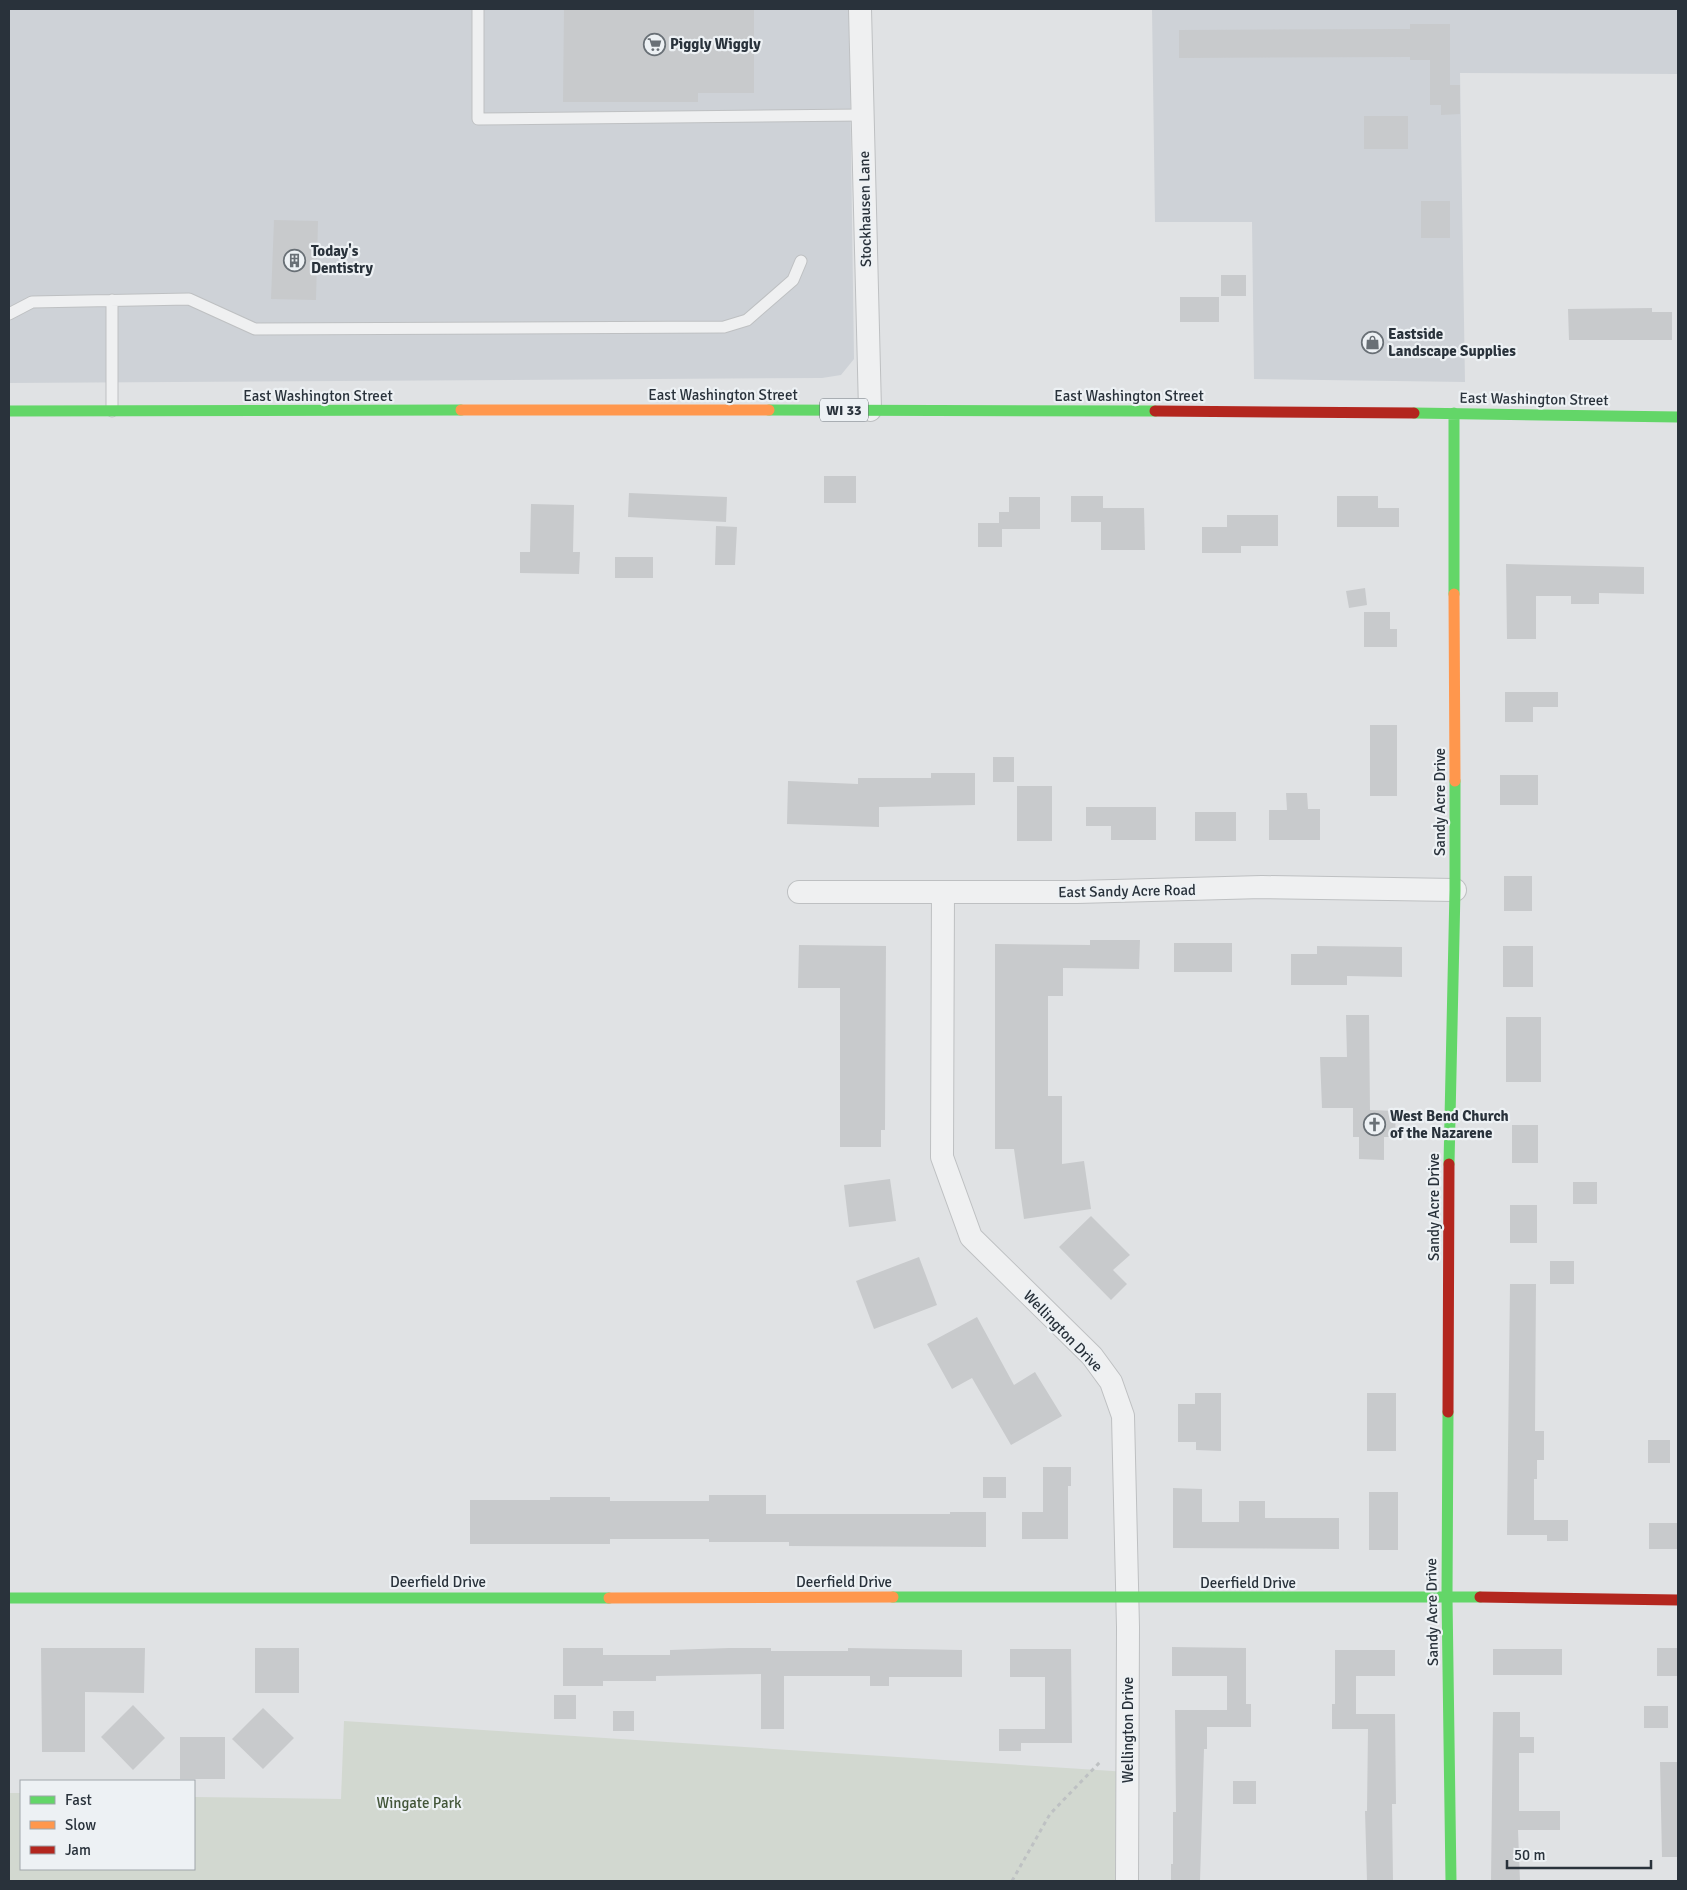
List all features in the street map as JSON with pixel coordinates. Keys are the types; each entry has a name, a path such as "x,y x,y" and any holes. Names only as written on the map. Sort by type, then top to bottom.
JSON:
{"street":[{"name":"Stockhausen Lane","path":"860,9 870,410"},
{"name":"East Washington Street","path":"9,411 870,410 1454,412 1678,417"},
{"name":"Sandy Acre Drive","path":"1451,1881 1446,1597 1449,1102 1455,890 1454,412"},
{"name":"East Sandy Acre Road","path":"799,892 1077,892 1262,887 1455,890"},
{"name":"Wellington Drive","path":"943,892 942,1157 971,1237 1092,1356 1111,1382 1123,1416 1127,1599 1128,1881"},
{"name":"Deerfield Drive","path":"9,1598 1127,1599 1446,1597 1678,1600"}],"lane":[{"path":"478,9 478,119 863,114"},
{"path":"9,314 32,302 189,299 255,330 724,327 748,320 793,280 801,261"},
{"path":"112,300 112,411"}],"path":[{"path":"1012,1881 1050,1814 1101,1761"}],"shaded area":[{"path":"9,9 849,9 854,359 841,375 822,378 9,383"},
{"path":"1152,9 1678,9 1678,74 1460,73 1465,382 1254,379 1252,222 1155,222"}],"green space":[{"name":"Wingate Park","path":"344,1721 1128,1772 1131,1881 9,1881 9,1793 20,1793 20,1870 195,1870 195,1797 341,1799"}],"building":[{"path":"564,9 754,9 754,93 698,93 698,102 563,102"},
{"path":"1410,24 1450,24 1450,85 1460,85 1460,114 1441,115 1441,105 1430,105 1430,60 1410,60 1410,57 1179,58 1179,30 1410,29"},
{"path":"1364,116 1408,116 1408,149 1364,149"},
{"path":"1421,201 1450,201 1450,238 1421,238"},
{"name":"Today's Dentistry","path":"274,220 318,221 316,300 271,299"},
{"path":"1221,275 1246,275 1246,296 1221,296"},
{"path":"1180,297 1219,297 1219,322 1180,322"},
{"path":"1652,308 1652,312 1672,312 1672,340 1569,340 1568,309"},
{"path":"824,476 856,476 856,503 824,503"},
{"path":"629,493 727,497 726,522 628,517"},
{"path":"1071,496 1103,496 1103,508 1144,508 1145,550 1101,550 1101,522 1071,522"},
{"path":"1337,496 1378,496 1378,508 1399,508 1399,527 1337,527"},
{"path":"1009,497 1040,497 1040,529 1002,529 1002,547 978,547 978,523 999,523 999,512 1009,512"},
{"path":"531,504 574,505 573,552 580,552 579,574 520,573 520,552 530,552"},
{"path":"1227,515 1278,515 1278,546 1241,546 1241,553 1202,553 1202,527 1227,527"},
{"path":"716,526 737,527 735,565 715,565"},
{"path":"615,557 653,557 653,578 615,578"},
{"path":"1506,564 1644,567 1644,594 1599,593 1599,604 1571,604 1571,596 1536,596 1536,639 1507,639"},
{"path":"1365,588 1367,605 1349,608 1346,591"},
{"path":"1364,612 1390,612 1390,629 1397,629 1397,647 1364,647"},
{"path":"1505,692 1558,692 1558,707 1533,707 1533,722 1505,722"},
{"path":"1370,725 1397,725 1397,796 1370,796"},
{"path":"993,757 1014,757 1014,782 993,782"},
{"path":"931,773 975,773 975,805 879,807 879,827 787,824 788,781 858,784 858,778 931,778"},
{"path":"1500,775 1538,775 1538,805 1500,805"},
{"path":"1017,786 1052,786 1052,841 1017,841"},
{"path":"1286,793 1307,793 1308,809 1320,809 1320,840 1269,840 1269,810 1287,810"},
{"path":"1086,807 1156,807 1156,840 1111,840 1111,826 1086,826"},
{"path":"1195,812 1236,812 1236,841 1195,841"},
{"path":"1504,876 1532,876 1532,911 1504,911"},
{"path":"1090,940 1140,940 1139,969 1063,968 1063,996 1048,996 1048,1096 1062,1096 1062,1164 1084,1161 1091,1209 1024,1219 1014,1149 995,1149 995,944 1090,945"},
{"path":"1174,943 1232,943 1232,972 1174,972"},
{"path":"799,945 886,946 885,1130 881,1130 881,1147 840,1147 840,988 798,988"},
{"path":"1317,946 1402,947 1402,977 1347,976 1347,985 1291,985 1291,954 1317,954"},
{"path":"1503,946 1533,946 1533,987 1503,987"},
{"path":"1346,1015 1369,1015 1370,1110 1396,1111 1395,1137 1384,1137 1384,1160 1359,1159 1359,1137 1353,1137 1353,1108 1322,1108 1320,1057 1347,1057"},
{"path":"1506,1017 1541,1017 1541,1082 1506,1082"},
{"path":"1512,1125 1538,1125 1538,1163 1512,1163"},
{"path":"890,1179 896,1221 849,1227 844,1185"},
{"path":"1573,1182 1597,1182 1597,1204 1573,1204"},
{"path":"1510,1205 1537,1205 1537,1243 1510,1243"},
{"path":"1091,1216 1130,1255 1113,1270 1127,1284 1111,1300 1059,1247"},
{"path":"919,1257 937,1305 874,1329 856,1281"},
{"path":"1550,1261 1574,1261 1574,1284 1550,1284"},
{"path":"1510,1284 1536,1284 1535,1431 1544,1431 1544,1460 1537,1460 1537,1479 1534,1479 1534,1520 1568,1520 1568,1541 1547,1541 1547,1535 1507,1535"},
{"path":"977,1317 1014,1385 1035,1372 1062,1416 1011,1445 972,1378 952,1389 927,1344"},
{"path":"1195,1393 1221,1393 1221,1451 1196,1450 1196,1442 1178,1442 1178,1404 1195,1404"},
{"path":"1367,1393 1396,1393 1396,1451 1367,1451"},
{"path":"1648,1440 1670,1440 1670,1463 1648,1463"},
{"path":"1043,1467 1071,1467 1071,1486 1068,1486 1068,1539 1022,1539 1022,1512 1043,1512"},
{"path":"983,1477 1006,1477 1006,1498 983,1498"},
{"path":"1173,1488 1202,1489 1202,1522 1239,1522 1239,1501 1265,1501 1265,1518 1339,1518 1339,1549 1173,1548"},
{"path":"1369,1492 1398,1492 1398,1550 1369,1550"},
{"path":"709,1495 766,1495 766,1514 950,1514 950,1512 986,1512 986,1547 789,1546 789,1542 709,1542 709,1539 610,1539 610,1544 470,1544 470,1500 550,1500 550,1497 610,1497 610,1501 709,1501"},
{"path":"1649,1523 1678,1523 1678,1549 1649,1549"},
{"path":"1172,1647 1246,1648 1246,1704 1251,1704 1251,1727 1207,1727 1207,1749 1204,1749 1200,1881 1171,1881 1171,1864 1173,1864 1173,1812 1176,1812 1175,1710 1227,1710 1227,1676 1172,1676"},
{"path":"41,1648 145,1648 144,1693 85,1692 85,1752 42,1752"},
{"path":"255,1648 299,1648 299,1693 255,1693"},
{"path":"563,1648 603,1648 603,1655 670,1655 670,1650 729,1648 771,1648 771,1651 848,1651 848,1648 962,1650 962,1677 889,1677 889,1686 870,1686 870,1676 784,1676 784,1729 761,1729 761,1674 656,1676 656,1681 603,1681 603,1686 563,1686"},
{"path":"1657,1648 1678,1648 1678,1676 1657,1676"},
{"path":"1010,1649 1071,1649 1072,1743 1021,1743 1021,1751 999,1751 999,1729 1045,1729 1045,1677 1010,1677"},
{"path":"1493,1649 1562,1649 1562,1675 1493,1675"},
{"path":"1335,1650 1395,1650 1395,1676 1356,1676 1356,1714 1395,1714 1396,1804 1392,1804 1393,1881 1367,1881 1365,1811 1367,1811 1368,1729 1332,1729 1332,1704 1335,1704"},
{"path":"554,1695 576,1695 576,1719 554,1719"},
{"path":"133,1705 165,1738 133,1770 101,1737"},
{"path":"1644,1706 1668,1706 1668,1728 1644,1728"},
{"path":"263,1708 294,1738 263,1769 232,1739"},
{"path":"613,1711 634,1711 634,1731 613,1731"},
{"path":"1493,1712 1520,1712 1520,1737 1534,1737 1534,1753 1519,1753 1519,1811 1560,1811 1560,1830 1518,1830 1520,1881 1491,1881"},
{"path":"180,1737 225,1737 225,1779 180,1779"},
{"path":"1660,1762 1678,1762 1678,1857 1662,1857"},
{"path":"1233,1781 1256,1781 1256,1804 1233,1804"}],"traffic: fast":[{"path":"9,411 461,410"},
{"path":"769,410 1155,411"},
{"path":"1414,413 1678,417"},
{"path":"1454,413 1454,594"},
{"path":"1449,1164 1455,890 1455,781"},
{"path":"1448,1412 1447,1597 1451,1881"},
{"path":"893,1597 1480,1597"},
{"path":"9,1598 609,1598"}],"traffic: slow":[{"path":"461,410 769,410"},
{"path":"1454,594 1455,781"},
{"path":"609,1598 893,1597"}],"traffic: jam":[{"path":"1155,411 1414,413"},
{"path":"1448,1412 1449,1164"},
{"path":"1480,1597 1678,1600"}],"place":[{"name":"Piggly Wiggly","path":"654,44"},
{"name":"Today's Dentistry","path":"295,260"},
{"name":"Eastside Landscape Supplies","path":"1372,343"},
{"name":"West Bend Church of the Nazarene","path":"1374,1125"}]}
